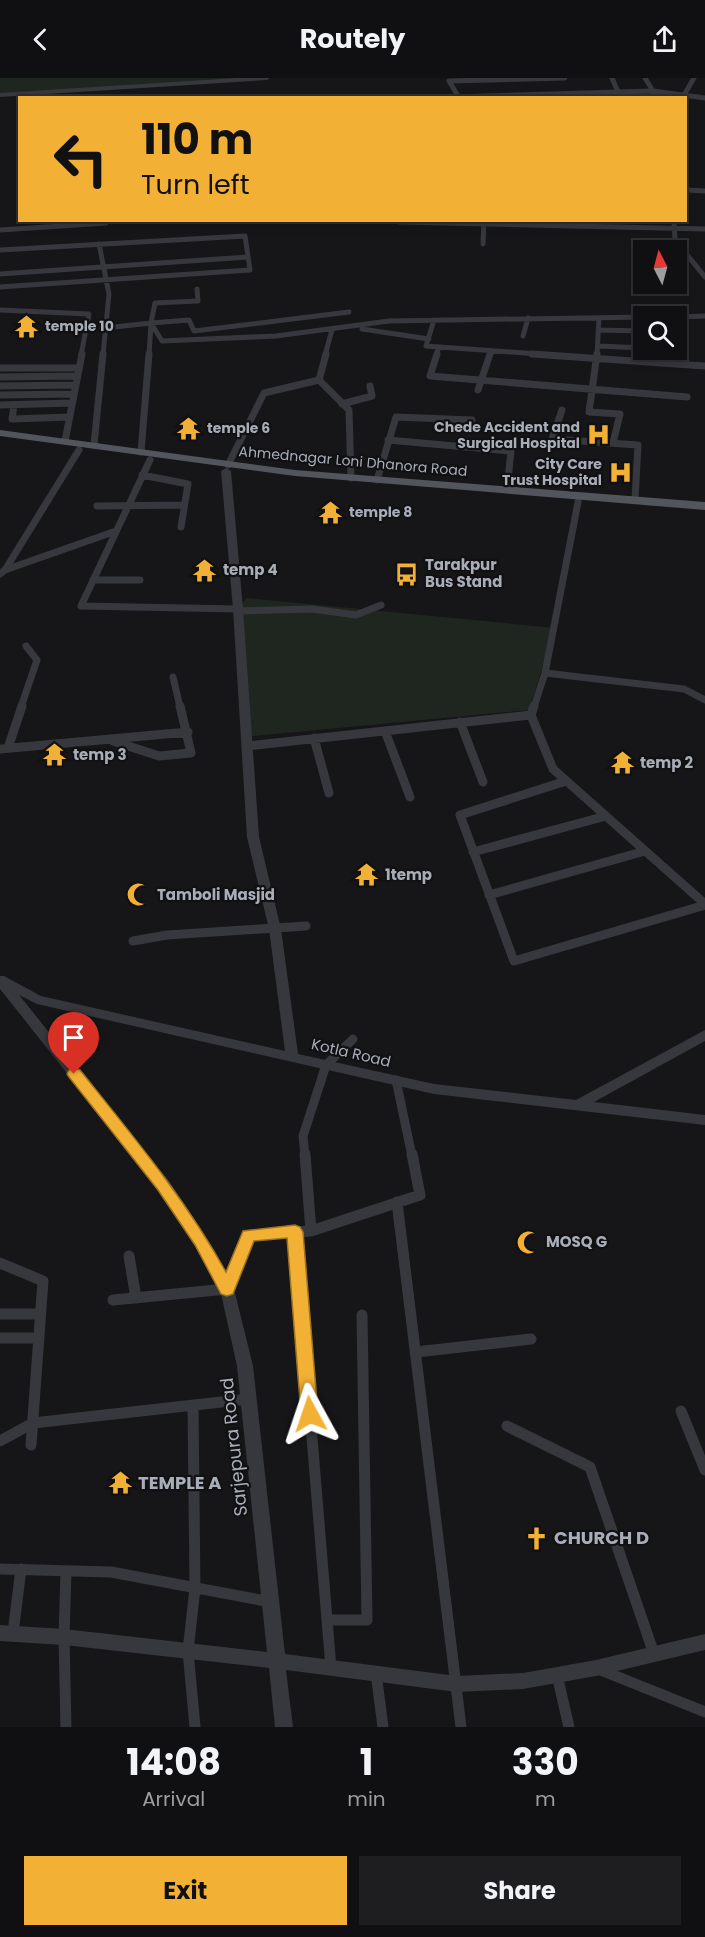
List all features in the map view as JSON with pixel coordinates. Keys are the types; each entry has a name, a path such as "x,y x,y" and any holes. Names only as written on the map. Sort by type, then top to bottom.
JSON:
{"main road":[{"name":"Ahmednagar Loni Dhanora Road","path":"0,432 94,445 145,456"},
{"name":"Ahmednagar Loni Dhanora Road","path":"0,439 78,450 145,456 290,479 705,512"},
{"name":"Ahmednagar Loni Dhanora Road","path":"227,468 705,506"}],"street":[{"path":"0,95 267,78"},
{"path":"565,78 449,81 458,96 618,92 705,98"},
{"path":"612,78 618,92"},
{"path":"645,78 653,94"},
{"path":"684,95 694,78"},
{"path":"687,190 705,190"},
{"path":"399,222 611,224 705,231"},
{"path":"483,244 484,222"},
{"path":"674,222 675,240 705,277"},
{"path":"0,230 106,223"},
{"path":"0,250 245,236 250,270 0,286"},
{"path":"94,445 109,294 104,280 99,244"},
{"path":"0,274 248,257"},
{"path":"197,290 198,301 154,303 142,475 81,606 238,610 312,609 356,615 381,605"},
{"path":"0,310 89,314 65,441"},
{"path":"105,328 189,320 194,331 349,312"},
{"path":"687,317 705,316"},
{"path":"151,322 162,341 256,338 353,328 389,321 633,317"},
{"path":"523,336 528,318"},
{"path":"599,318 597,358 589,412 620,414 613,443"},
{"path":"435,320 426,346 705,366"},
{"path":"353,328 429,339"},
{"path":"319,380 332,330"},
{"path":"598,330 633,331"},
{"path":"598,345 633,347"},
{"path":"439,347 430,376 687,397"},
{"path":"82,349 103,348"},
{"path":"478,390 491,351"},
{"path":"674,360 675,364"},
{"path":"0,368 78,368"},
{"path":"0,377 77,376"},
{"path":"319,380 348,410 351,478"},
{"path":"292,1057 275,929 253,837 227,468 264,393 319,380"},
{"path":"0,386 75,385"},
{"path":"342,404 372,396 370,386"},
{"path":"0,395 74,394"},
{"path":"0,405 72,403"},
{"path":"14,405 12,418 69,417"},
{"path":"562,410 552,439 638,445 635,500"},
{"path":"377,480 396,417 472,420"},
{"path":"388,440 511,451 507,490"},
{"path":"3,572 78,450"},
{"path":"142,475 188,484 181,527"},
{"path":"578,502 545,673 531,715 553,769 705,904"},
{"path":"98,506 184,505"},
{"path":"3,572 116,531"},
{"path":"93,580 140,580"},
{"path":"26,646 38,660 4,748 188,732"},
{"path":"545,673 684,689 705,699"},
{"path":"108,739 159,756 191,753 188,732 173,677"},
{"path":"247,746 531,715"},
{"path":"460,722 483,782"},
{"path":"385,731 410,797"},
{"path":"314,738 328,793"},
{"path":"566,781 460,815 514,961 705,904"},
{"path":"473,852 606,816"},
{"path":"489,895 645,851"},
{"path":"133,941 167,935 306,926"},
{"name":"Kotla Road","path":"0,979 37,1000 434,1089 705,1120"},
{"name":"Sarjepura Road","path":"0,979 164,1185 201,1241 227,1289 244,1366 284,1727"},
{"path":"579,1105 705,1035"},
{"path":"311,1231 303,1136 326,1065 353,1039"},
{"path":"113,1300 227,1289 249,1235 311,1231 420,1195 396,1080"},
{"path":"397,1202 461,1727"},
{"path":"295,1232 331,1668"},
{"path":"129,1256 136,1298"},
{"path":"0,1263 43,1281 31,1445"},
{"path":"0,1314 40,1314"},
{"path":"327,1620 367,1620 362,1315"},
{"path":"0,1338 39,1338"},
{"path":"416,1352 531,1339"},
{"path":"0,1441 33,1423 248,1399"},
{"path":"193,1405 195,1588 188,1651 195,1727"},
{"path":"681,1411 705,1470"},
{"path":"507,1426 590,1467 654,1654"},
{"path":"0,1569 111,1572 271,1602"},
{"path":"21,1569 6,1633 278,1661 457,1684 524,1681 596,1668 705,1642"},
{"path":"66,1571 64,1638 66,1727"},
{"path":"596,1668 705,1712"},
{"path":"376,1673 383,1727"},
{"path":"557,1675 569,1727"}],"shaded area":[{"path":"0,78 254,78 0,94"},
{"path":"247,598 555,628 529,710 244,737 238,609"}],"place":[{"name":"temple 10","path":"27,326"},
{"name":"temple 6","path":"189,428"},
{"name":"Chede Accident and Surgical Hospital","path":"598,435"},
{"name":"City Care Trust Hospital","path":"620,472"},
{"name":"temple 8","path":"331,512"},
{"name":"temp 4","path":"205,570"},
{"name":"Tarakpur Bus Stand","path":"407,574"},
{"name":"temp 3","path":"55,755"},
{"name":"temp 2","path":"622,763"},
{"name":"1temp","path":"367,875"},
{"name":"Tamboli Masjid","path":"139,895"},
{"name":"MOSQ G","path":"528,1242"},
{"name":"TEMPLE A","path":"120,1483"},
{"name":"CHURCH D","path":"536,1538"}],"route":[{"path":"74,1074 164,1185 201,1241 227,1289 249,1235 295,1232 310,1414"}]}
